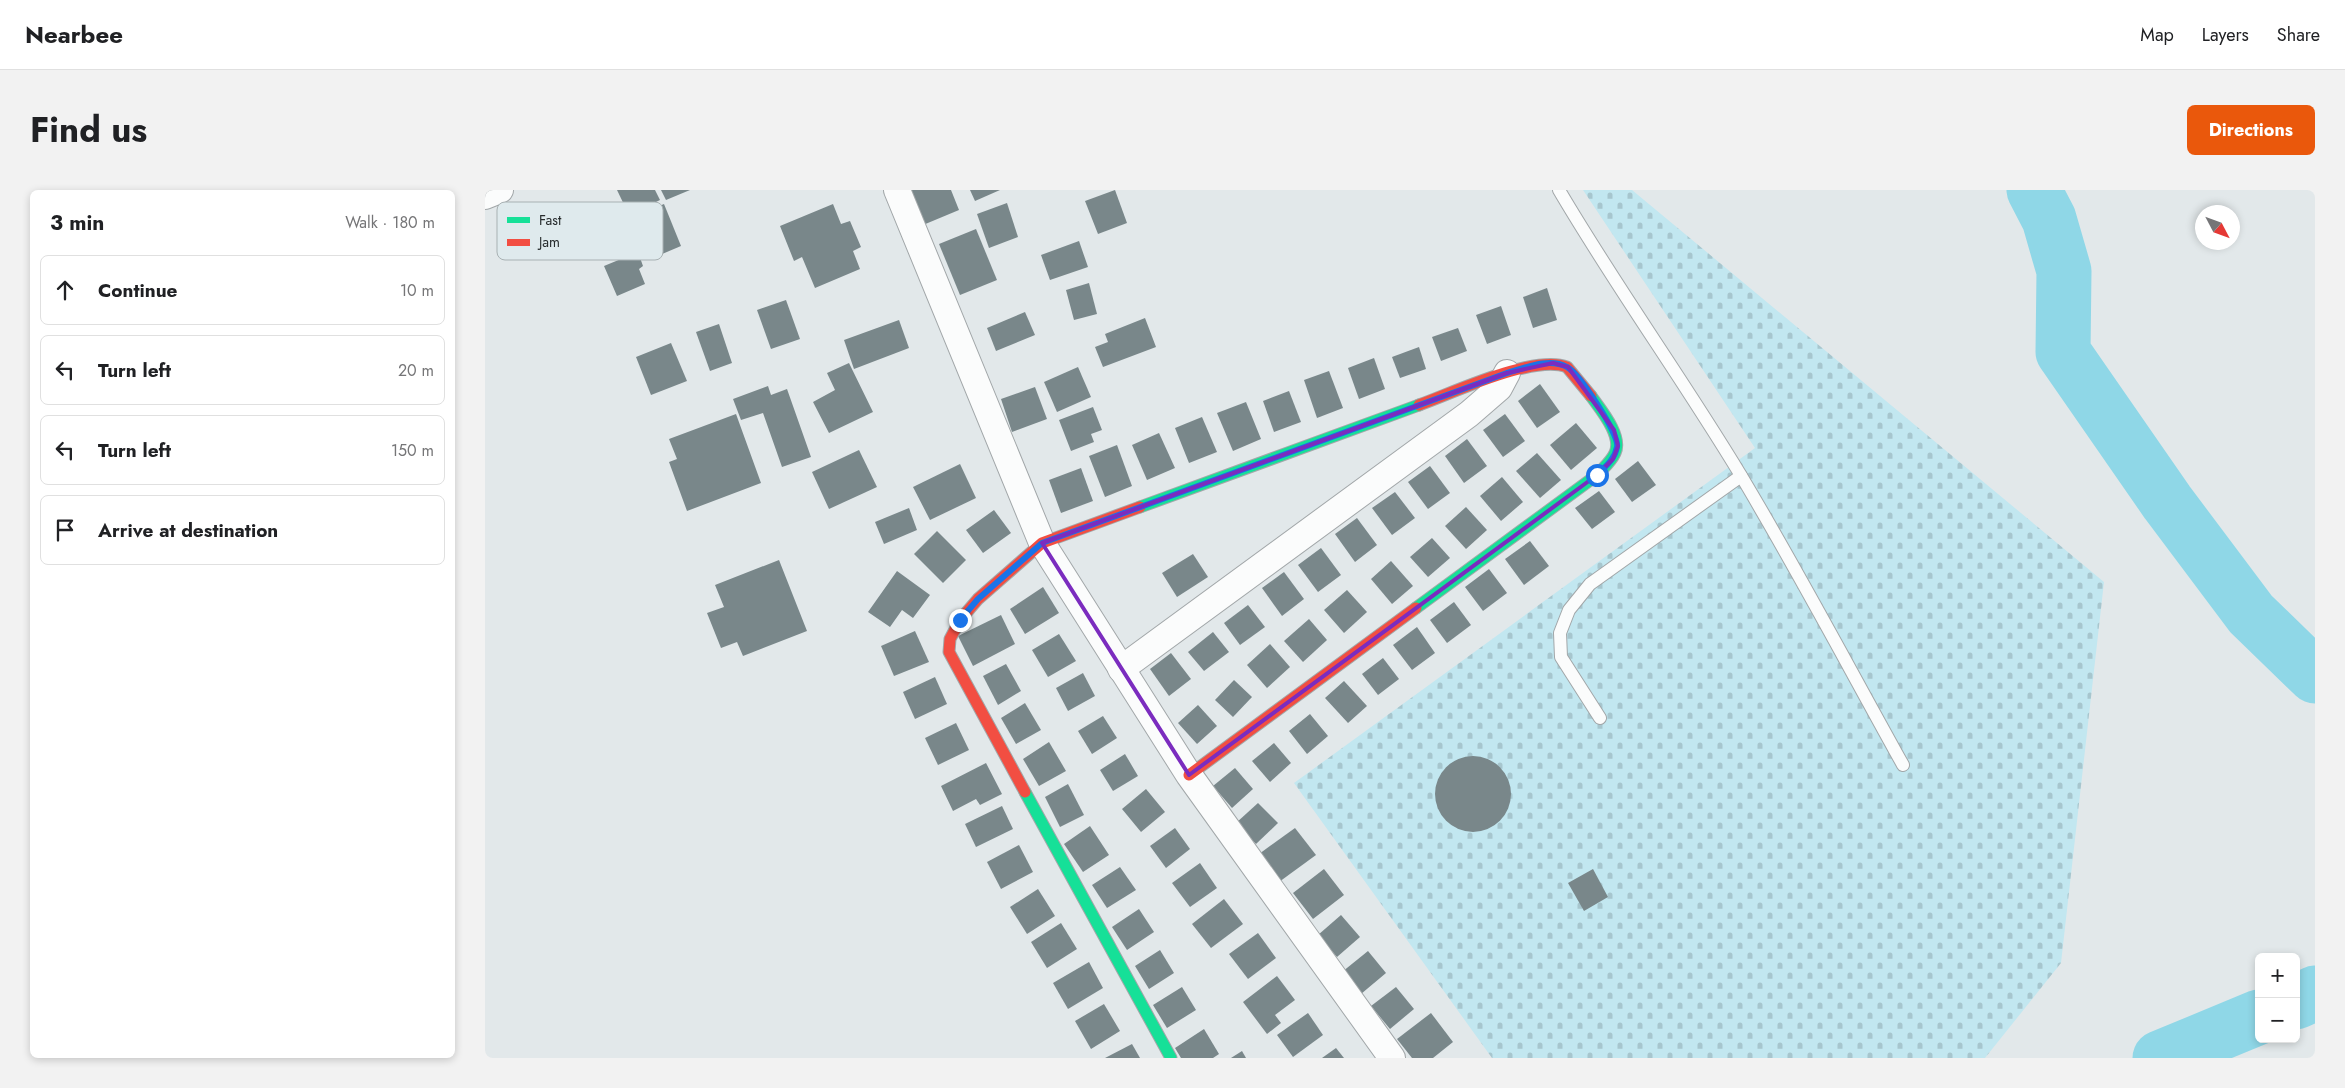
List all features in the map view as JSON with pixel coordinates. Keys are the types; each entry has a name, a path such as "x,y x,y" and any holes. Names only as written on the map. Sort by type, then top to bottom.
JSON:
{"street":[{"path":"485,196 500,190"},
{"path":"897,190 1042,543 1189,775 1392,1058"},
{"path":"1171,1058 949,652 950,639 960,620 978,599 1042,543 1507,373 1553,363 1568,367 1614,430 1618,446 1613,459 1597,475 1189,775"},
{"path":"1121,669 1469,414 1499,388 1507,373"}],"lane":[{"path":"1559,190 1598,255 1666,356 1741,476 1903,765"},
{"path":"1600,718 1561,657 1560,633 1569,610 1590,584 1741,476"}],"highlighted area":[{"path":"1553,363 1568,367 1614,430 1618,446 1613,459 1597,475 1189,775 1042,543 1507,373"}],"green space":[{"path":"1583,190 1632,190 2104,582 2061,963 1985,1058 1492,1058 1294,783 1755,448"}],"building":[{"path":"617,190 655,190 660,200 656,202 623,202"},
{"path":"661,190 690,190 666,200"},
{"path":"909,190 951,190 959,210 923,225"},
{"path":"970,190 1000,190 975,201"},
{"path":"1115,190 1127,223 1098,234 1085,201"},
{"path":"1007,203 1018,237 989,248 977,214"},
{"path":"663,204 681,246 663,254"},
{"path":"833,204 841,224 850,221 861,247 853,251 860,269 815,288 802,257 794,261 780,226"},
{"path":"976,229 997,280 960,295 939,244"},
{"path":"1079,241 1088,267 1050,280 1041,255"},
{"path":"619,260 641,260 643,266 639,269 645,284 617,296 604,266"},
{"path":"1089,283 1097,314 1074,320 1066,290"},
{"path":"1547,288 1557,320 1533,328 1523,297"},
{"path":"786,300 800,339 771,349 757,310"},
{"path":"1501,306 1511,335 1487,344 1476,315"},
{"path":"1025,312 1035,335 996,351 987,328"},
{"path":"1145,318 1156,347 1103,367 1095,347 1108,342 1105,334"},
{"path":"899,320 909,348 854,369 844,340"},
{"path":"719,324 732,363 710,371 696,332"},
{"path":"1458,328 1467,351 1441,361 1432,337"},
{"path":"671,343 687,381 651,395 636,357"},
{"path":"1419,347 1426,369 1400,378 1392,357"},
{"path":"1374,358 1385,389 1359,399 1348,368"},
{"path":"849,363 873,412 829,433 813,402 835,390 827,373"},
{"path":"1078,367 1091,397 1057,412 1044,382"},
{"path":"1329,371 1343,408 1317,418 1304,380"},
{"path":"1540,384 1560,412 1537,428 1518,401"},
{"path":"768,386 771,395 787,389 811,457 782,467 763,413 741,420 733,399"},
{"path":"1035,387 1047,419 1012,432 1001,399"},
{"path":"1289,391 1301,422 1274,432 1263,401"},
{"path":"1246,402 1261,439 1233,451 1217,413"},
{"path":"1093,407 1102,430 1091,434 1094,442 1071,451 1059,420"},
{"path":"736,414 761,483 687,511 669,462 677,459 669,439"},
{"path":"1505,414 1525,441 1503,457 1483,430"},
{"path":"1202,417 1217,452 1189,463 1175,428"},
{"path":"1576,423 1597,448 1571,470 1550,445"},
{"path":"1159,433 1175,468 1147,480 1132,445"},
{"path":"1467,439 1487,466 1464,483 1445,456"},
{"path":"1117,445 1132,486 1105,497 1089,456"},
{"path":"859,450 877,487 829,509 812,472"},
{"path":"1537,453 1561,480 1540,498 1516,471"},
{"path":"1638,461 1656,485 1632,502 1615,479"},
{"path":"960,464 976,498 930,520 913,487"},
{"path":"1430,466 1450,493 1428,509 1408,482"},
{"path":"1081,468 1093,501 1061,513 1049,480"},
{"path":"1502,477 1523,502 1501,521 1480,496"},
{"path":"1599,491 1615,512 1592,529 1575,508"},
{"path":"1395,492 1415,518 1392,535 1372,508"},
{"path":"1466,507 1487,530 1466,549 1445,526"},
{"path":"909,508 917,530 884,544 875,522"},
{"path":"994,510 1011,533 983,553 966,530"},
{"path":"1357,518 1377,545 1355,562 1335,534"},
{"path":"937,531 966,560 943,583 914,554"},
{"path":"1432,538 1450,558 1428,577 1410,557"},
{"path":"1530,541 1549,566 1524,585 1505,559"},
{"path":"1321,548 1341,575 1318,592 1298,565"},
{"path":"1193,554 1208,577 1177,597 1162,573"},
{"path":"779,560 807,631 743,656 737,642 721,648 707,613 724,607 715,585"},
{"path":"1391,561 1413,586 1392,604 1371,579"},
{"path":"1489,569 1507,593 1483,611 1465,587"},
{"path":"897,571 930,595 913,618 902,610 890,627 868,612"},
{"path":"1284,572 1304,599 1282,616 1262,588"},
{"path":"1043,587 1059,613 1025,634 1010,609"},
{"path":"1347,590 1367,612 1344,633 1324,610"},
{"path":"1454,602 1471,625 1447,643 1430,620"},
{"path":"1248,605 1265,627 1240,645 1224,623"},
{"path":"1001,615 1015,644 973,666 958,636"},
{"path":"1309,619 1327,640 1303,662 1284,641"},
{"path":"1417,627 1435,653 1412,670 1393,645"},
{"path":"915,631 929,662 894,676 881,646"},
{"path":"1213,632 1229,652 1204,671 1188,652"},
{"path":"1059,634 1076,661 1048,677 1032,650"},
{"path":"1270,644 1290,667 1267,688 1247,665"},
{"path":"1171,653 1191,679 1169,696 1150,669"},
{"path":"1383,658 1399,679 1378,695 1362,674"},
{"path":"1006,664 1021,691 998,705 983,676"},
{"path":"1083,673 1095,696 1068,711 1056,688"},
{"path":"935,677 947,704 915,719 903,692"},
{"path":"1234,680 1252,697 1233,717 1215,700"},
{"path":"1344,681 1367,706 1348,723 1325,698"},
{"path":"1025,703 1041,730 1016,744 1001,718"},
{"path":"1198,705 1217,726 1197,744 1178,723"},
{"path":"1310,714 1328,736 1307,754 1289,731"},
{"path":"1103,716 1117,738 1092,754 1078,731"},
{"path":"956,723 969,750 938,765 925,738"},
{"path":"1049,742 1066,771 1039,786 1023,759"},
{"path":"1274,743 1291,763 1270,782 1252,761"},
{"path":"1125,754 1138,776 1113,791 1100,770"},
{"path":"1466,756 1480,756 1494,762 1505,773 1511,787 1508,809 1500,821 1480,832 1466,832 1452,826 1441,815 1435,801 1435,787 1441,773 1452,762"},
{"path":"986,763 1002,794 980,805 976,799 953,811 941,786"},
{"path":"1235,768 1253,789 1232,808 1213,786"},
{"path":"1068,784 1084,815 1060,827 1045,797"},
{"path":"1146,789 1165,812 1141,832 1122,809"},
{"path":"1258,803 1278,823 1256,844 1236,823"},
{"path":"1002,806 1013,829 976,847 965,824"},
{"path":"1090,826 1109,855 1083,872 1064,844"},
{"path":"1175,828 1190,849 1166,868 1150,846"},
{"path":"1295,828 1316,855 1279,882 1259,854"},
{"path":"1019,845 1033,872 1001,889 987,862"},
{"path":"1200,863 1217,888 1190,907 1172,883"},
{"path":"1120,867 1136,890 1107,908 1092,885"},
{"path":"1324,869 1344,895 1313,919 1293,893"},
{"path":"1593,869 1608,897 1584,911 1568,883"},
{"path":"1038,889 1055,916 1027,934 1010,907"},
{"path":"1224,899 1243,924 1211,948 1192,924"},
{"path":"1139,909 1154,932 1127,950 1112,927"},
{"path":"1341,915 1360,937 1337,957 1318,935"},
{"path":"1061,923 1077,949 1047,968 1031,942"},
{"path":"1258,933 1276,958 1248,979 1229,954"},
{"path":"1160,950 1174,973 1149,989 1135,966"},
{"path":"1368,951 1386,973 1361,994 1342,972"},
{"path":"1089,962 1103,988 1068,1009 1053,983"},
{"path":"1277,976 1295,1000 1275,1015 1281,1023 1267,1034 1243,1002"},
{"path":"1182,987 1196,1010 1167,1028 1153,1005"},
{"path":"1396,987 1414,1009 1390,1029 1371,1006"},
{"path":"1104,1004 1120,1031 1091,1049 1075,1021"},
{"path":"1308,1013 1323,1035 1293,1057 1277,1035"},
{"path":"1431,1013 1453,1042 1433,1058 1412,1058 1397,1039"},
{"path":"1204,1029 1219,1054 1213,1058 1181,1058 1175,1048"},
{"path":"1132,1044 1140,1058 1105,1058"},
{"path":"1336,1048 1344,1058 1322,1058"},
{"path":"1242,1051 1246,1058 1231,1058"}],"waterway":[{"path":"2034,190 2049,219 2064,271 2063,352 2167,502 2251,614 2315,676"},
{"path":"2300,1000 2315,993"},
{"path":"2160,1058 2255,1019"}],"traffic: fast":[{"path":"1416,608 1597,475 1609,462 1617,446 1614,431 1591,396"},
{"path":"1140,507 1419,405"},
{"path":"1025,792 1171,1058"}],"traffic: jam":[{"path":"1419,405 1472,384 1515,370 1553,364 1567,367 1591,396"},
{"path":"1025,792 949,652 950,639 960,620 978,599 1042,543 1140,507"},
{"path":"1189,775 1416,608"}],"route":[{"path":"960,620 978,599 1042,543 1507,373 1536,365 1553,363 1568,367 1614,430 1618,446 1613,459 1597,475"}]}
